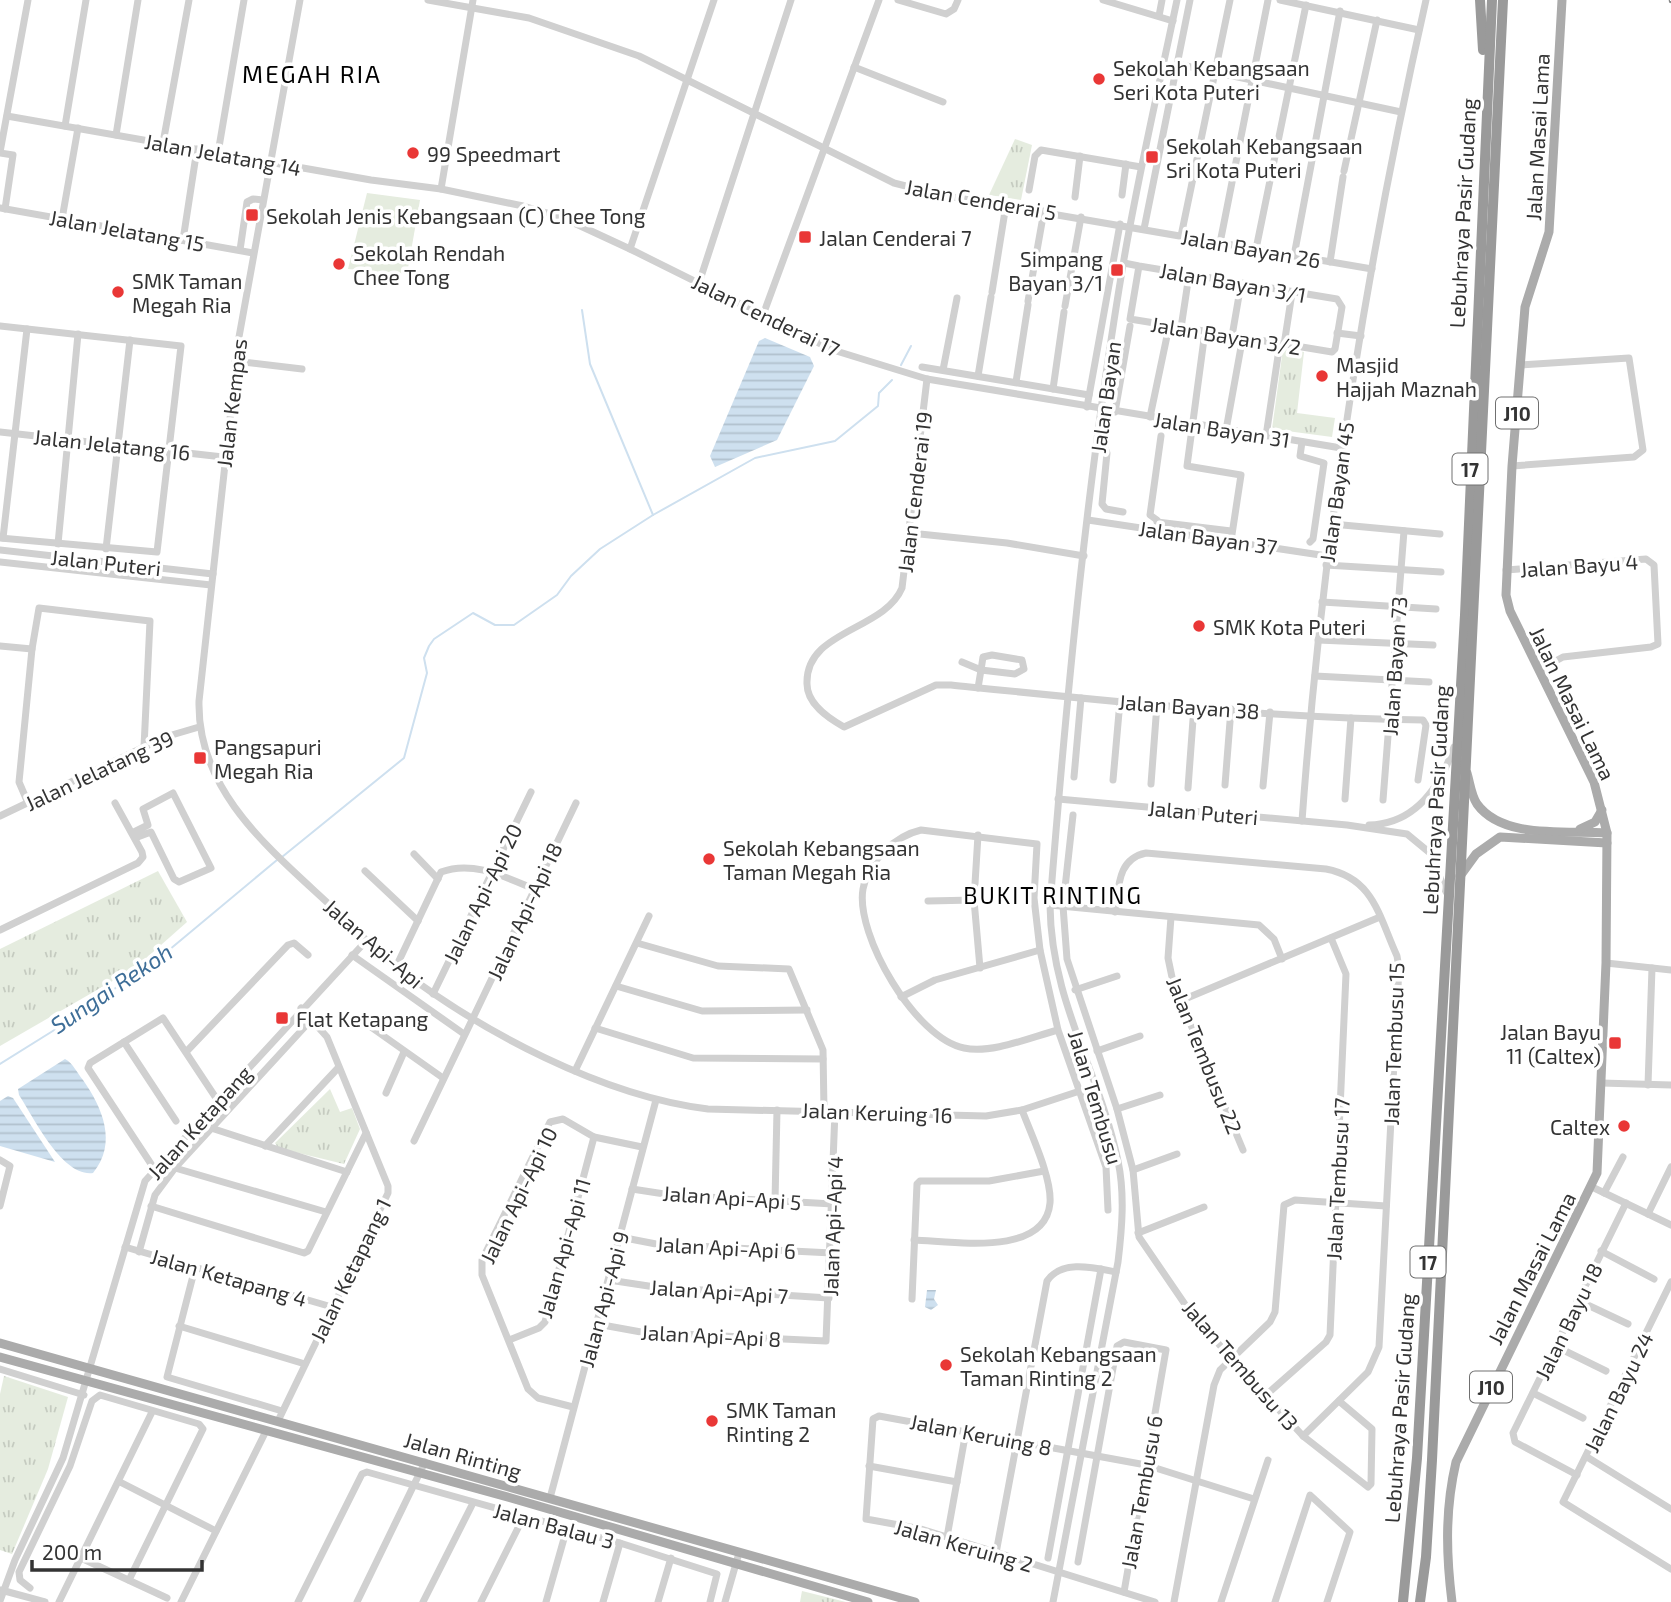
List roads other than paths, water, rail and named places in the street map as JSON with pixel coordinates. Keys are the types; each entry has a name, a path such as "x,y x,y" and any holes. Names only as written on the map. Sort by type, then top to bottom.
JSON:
{"highway":[{"path":"1480,0 1487,88"},
{"name":"Lebuhraya Pasir Gudang","path":"1403,1602 1417,1458 1458,736 1492,0"},
{"name":"Lebuhraya Pasir Gudang","path":"1420,1602 1426,1557 1503,0"},
{"path":"1426,1557 1428,1602"},
{"path":"1398,1602 1405,1570"}],"main road":[{"name":"Jalan Masai Lama","path":"1452,1602 1447,1528 1449,1490 1456,1462 1597,1173 1606,963 1607,833 1594,782 1510,611 1506,595 1512,466 1525,307 1549,232 1562,0"},
{"path":"1466,767 1478,805 1503,823 1519,828 1607,833"},
{"path":"1574,830 1595,822 1602,809"},
{"path":"1459,878 1476,854 1500,837 1607,844"},
{"name":"Jalan Rinting","path":"0,1343 915,1602"},
{"name":"Jalan Rinting","path":"0,1357 421,1473 868,1602"}],"street":[{"path":"2,209 13,155 0,152 28,0"},
{"path":"65,126 86,0"},
{"path":"116,135 138,0"},
{"path":"163,143 189,0"},
{"path":"218,153 244,0"},
{"name":"Jalan Kempas","path":"198,727 223,457 236,361 262,200 300,0"},
{"name":"Jalan Cenderai 5","path":"428,0 472,4 529,18 639,56 754,110 894,183 1130,226"},
{"path":"630,249 714,0"},
{"path":"699,283 791,0"},
{"path":"763,315 879,0"},
{"path":"898,0 940,14 950,13 958,0"},
{"path":"1103,0 1173,21"},
{"path":"1159,16 1162,0"},
{"name":"Jalan Bayan","path":"1058,799 1088,520 1124,263 1141,167 1177,0"},
{"path":"1144,229 1190,0"},
{"path":"1181,236 1230,0"},
{"path":"1220,243 1250,80 1268,0"},
{"path":"1280,0 1419,30"},
{"name":"Jalan Bayan 45","path":"1302,821 1309,715 1341,448 1401,112 1426,0"},
{"path":"441,188 472,4"},
{"path":"1256,249 1306,5"},
{"path":"1294,256 1340,11"},
{"path":"1331,262 1344,174 1377,20"},
{"path":"1177,65 1401,112"},
{"path":"854,67 943,102"},
{"name":"Jalan Jelatang 14","path":"7,116 270,162 441,188"},
{"path":"62,219 78,128"},
{"path":"183,240 197,149"},
{"path":"1029,190 1038,151 1141,167"},
{"path":"1076,197 1080,156"},
{"path":"1122,195 1126,164"},
{"name":"Jalan Cenderai 17","path":"441,188 561,217 833,350 927,379 1103,409"},
{"path":"240,250 247,202 262,200"},
{"path":"978,376 1006,205"},
{"name":"Jalan Jelatang 15","path":"2,209 253,253"},
{"path":"1016,382 1044,211"},
{"path":"1053,389 1081,217"},
{"path":"1087,407 1120,224"},
{"name":"Jalan Bayan 26","path":"1130,226 1372,269"},
{"name":"Jalan Bayan 3/1","path":"1124,263 1341,303 1337,333"},
{"name":"Jalan Bayan 3/2","path":"1139,266 1130,319 1334,351 1337,333"},
{"path":"1181,328 1189,275"},
{"path":"1233,336 1241,284"},
{"path":"1284,345 1292,293"},
{"path":"943,370 957,298"},
{"path":"0,326 181,345 157,552 2,538 27,329"},
{"path":"1115,412 1130,326"},
{"path":"1337,333 1361,336"},
{"path":"58,544 78,334"},
{"path":"1150,417 1167,336"},
{"path":"1204,339 1187,466 1241,475 1231,541"},
{"path":"106,549 130,340"},
{"path":"1226,430 1241,346"},
{"path":"1266,436 1278,356"},
{"path":"1512,466 1634,457 1643,450 1632,362 1629,358 1521,365"},
{"path":"236,361 302,369"},
{"path":"922,367 1089,395"},
{"name":"Jalan Cenderai 19","path":"927,379 902,589 898,599 883,612 825,646 809,665 807,690 820,712 844,727 936,685 1068,697"},
{"name":"Jalan Bayan 31","path":"1103,409 1341,448"},
{"name":"Jalan Jelatang 16","path":"0,432 223,457"},
{"path":"1161,436 1150,515 1157,520 1231,531"},
{"path":"1302,442 1300,456 1324,463 1319,507 1313,539 1310,542"},
{"path":"1098,447 1107,450 1102,504 1106,509 1123,512"},
{"path":"1319,507 1334,508"},
{"name":"Jalan Bayan 37","path":"1088,520 1328,556"},
{"path":"1156,530 1157,520"},
{"path":"1332,524 1440,534"},
{"name":"Jalan Bayan 73","path":"1384,800 1404,531"},
{"path":"909,533 1007,543 1084,556"},
{"name":"Jalan Puteri","path":"0,550 213,574"},
{"name":"Jalan Bayu 4","path":"1506,570 1652,561 1658,644 1563,657 1539,670"},
{"name":"Jalan Puteri","path":"0,562 211,585"},
{"path":"1326,565 1441,572"},
{"path":"1322,602 1436,609"},
{"path":"28,803 19,782 32,649 39,608 150,621 144,747"},
{"path":"1318,640 1433,645"},
{"path":"0,646 32,649"},
{"path":"961,662 981,670 1015,674 1024,669 1025,663 1015,657 984,657 981,670 978,688"},
{"path":"1315,676 1429,682"},
{"name":"Jalan Bayan 38","path":"1068,697 1425,722 1418,780"},
{"path":"1074,777 1081,698"},
{"path":"1113,779 1120,701"},
{"path":"1151,783 1157,704"},
{"path":"1188,788 1194,706"},
{"path":"1225,785 1231,709"},
{"path":"1263,786 1270,712"},
{"path":"1345,799 1352,718"},
{"name":"Jalan Jelatang 39","path":"0,816 144,747 198,727"},
{"name":"Jalan Api-Api","path":"198,727 225,793 258,839 396,967 473,1018 575,1071 656,1100"},
{"name":"Jalan Puteri","path":"1347,825 1389,823 1412,814 1430,795 1447,768 1458,736"},
{"name":"Jalan Api-Api 20","path":"433,994 531,792"},
{"path":"173,793 211,868 179,883 174,879 151,832 134,836 148,825 143,809 173,793"},
{"name":"Jalan Puteri","path":"1058,799 1347,825 1413,837 1434,861 1448,898"},
{"name":"Jalan Tembusu","path":"1053,1602 1122,1233 1119,1163 1060,987 1050,937 1058,799"},
{"path":"0,930 138,863 143,857 142,852 115,803"},
{"name":"Jalan Api-Api 18","path":"414,1141 576,803"},
{"name":"Jalan Tembusu 13","path":"1073,815 1063,906 1067,958 1075,990 1117,1109 1133,1170 1138,1233 1193,1316 1303,1436 1367,1487 1371,1484 1372,1429 1339,1401"},
{"path":"1059,1030 983,1049 967,1049 936,1036 918,1020 901,997 866,919 863,903 867,876 883,852 905,834 920,830 1037,844 1034,898 1040,950 1059,1030 1106,1167 1108,1210"},
{"path":"978,835 974,900 980,968"},
{"name":"Jalan Tembusu 15","path":"1115,912 1124,865 1131,858 1146,853 1344,872 1361,883 1380,917 1399,968 1379,1347 1368,1372 1303,1436"},
{"path":"414,855 438,879"},
{"path":"396,967 441,872 449,869 493,871 534,889"},
{"path":"365,871 418,921"},
{"path":"928,901 974,900"},
{"path":"1050,905 1259,925 1274,939 1282,959"},
{"path":"575,1071 649,916"},
{"name":"Jalan Tembusu 22","path":"1171,917 1168,958 1180,1001 1243,1150"},
{"path":"1180,1001 1380,917"},
{"name":"Jalan Tembusu 17","path":"1266,1395 1326,1342 1330,1335 1346,974 1331,938"},
{"name":"Jalan Ketapang","path":"0,1601 1,1590 64,1458 142,1189 155,1170 301,1008 366,941"},
{"path":"187,1051 288,945 294,943 307,955"},
{"path":"636,943 718,966 789,969 821,1043 824,1110"},
{"path":"901,997 927,982 1040,950"},
{"path":"352,955 464,1034"},
{"path":"1606,963 1671,970"},
{"path":"1648,1085 1652,968"},
{"path":"1075,990 1117,976"},
{"path":"616,986 687,1007 716,1012 807,1010"},
{"name":"Jalan Ketapang 1","path":"278,1421 388,1194 388,1186 327,1037 301,1008"},
{"path":"155,1170 88,1066 163,1018 218,1101"},
{"path":"139,1252 155,1195 175,1168 312,1019"},
{"path":"360,1020 443,1078"},
{"path":"595,1028 694,1058 823,1059"},
{"path":"1097,1051 1140,1035"},
{"path":"124,1042 176,1121"},
{"path":"386,1093 404,1052"},
{"path":"265,1146 338,1068"},
{"path":"1601,1083 1671,1085"},
{"name":"Jalan Keruing 16","path":"656,1100 708,1109 986,1116 1022,1110 1094,1086"},
{"path":"1117,1109 1160,1095"},
{"name":"Jalan Api-Api 9","path":"550,1498 656,1100"},
{"path":"775,1200 777,1110"},
{"path":"914,1240 988,1243 1009,1241 1032,1233 1042,1224 1050,1201 1044,1171 1022,1110"},
{"name":"Jalan Api-Api 4","path":"826,1340 832,1253 835,1111"},
{"name":"Jalan Api-Api 10","path":"573,1407 532,1394 482,1275 482,1260 550,1122 563,1119 594,1137 642,1147"},
{"path":"211,1128 347,1172"},
{"path":"151,1206 304,1253 308,1251 366,1133"},
{"name":"Jalan Api-Api 11","path":"509,1340 539,1328 545,1322 594,1137"},
{"path":"1133,1170 1177,1154"},
{"path":"1604,1193 1623,1157"},
{"path":"0,1160 9,1163 0,1206"},
{"path":"1648,1214 1671,1167"},
{"path":"175,1168 326,1212"},
{"path":"912,1299 917,1184 925,1180 989,1181 1044,1171"},
{"path":"1592,1187 1671,1225"},
{"name":"Jalan Api-Api 5","path":"632,1189 671,1195 832,1204"},
{"path":"1174,1602 1214,1385 1220,1370 1270,1321 1275,1312 1286,1203 1295,1200 1386,1206"},
{"name":"Jalan Bayu 18","path":"1577,1475 1513,1439 1577,1300 1626,1203"},
{"path":"1138,1233 1204,1207"},
{"name":"Jalan Api-Api 6","path":"620,1237 656,1244 832,1253"},
{"name":"Jalan Ketapang 4","path":"125,1247 332,1307"},
{"path":"1601,1251 1654,1279"},
{"path":"996,1553 1047,1281 1057,1273 1079,1266 1116,1272"},
{"path":"195,1268 167,1377 282,1411"},
{"path":"1048,1558 1101,1269"},
{"name":"Jalan Api-Api 7","path":"609,1279 654,1287 830,1298"},
{"name":"Jalan Bayu 24","path":"1671,1282 1563,1502 1671,1569"},
{"path":"1577,1300 1628,1324"},
{"name":"Jalan Api-Api 8","path":"597,1324 641,1332 826,1340"},
{"path":"179,1326 305,1364"},
{"name":"Jalan Tembusu 6","path":"1096,1456 1117,1346 1120,1343 1166,1350 1124,1592"},
{"path":"1555,1346 1606,1371"},
{"path":"0,1369 84,1395"},
{"path":"1533,1393 1583,1418"},
{"path":"30,1588 21,1581 19,1572 70,1466 94,1397 100,1395 202,1426 167,1506 129,1580"},
{"path":"59,1602 152,1412"},
{"name":"Jalan Keruing 8","path":"869,1466 873,1419 879,1416 1146,1465 1254,1499"},
{"path":"181,1602 267,1431"},
{"path":"947,1537 966,1431"},
{"path":"1078,1562 1096,1456"},
{"path":"1587,1457 1671,1508"},
{"path":"1222,1602 1268,1460"},
{"path":"357,1602 425,1462"},
{"path":"869,1466 957,1482"},
{"name":"Jalan Keruing 2","path":"869,1466 865,1516 869,1520 947,1537 1155,1602"},
{"name":"Jalan Balau 3","path":"298,1602 362,1474 367,1472 620,1543 717,1574 710,1602"},
{"path":"120,1482 216,1531"},
{"path":"1275,1602 1310,1495 1349,1529 1350,1536 1327,1602"},
{"path":"423,1602 473,1503"},
{"path":"481,1602 524,1516"},
{"path":"546,1602 567,1528"},
{"path":"603,1602 620,1543"},
{"path":"725,1602 739,1553"},
{"path":"81,1558 167,1598"},
{"path":"659,1602 671,1558"},
{"path":"1,1590 46,1602"}],"water":[{"path":"765,338 810,357 814,366 777,440 715,467 710,456 759,341"},
{"path":"65,1059 90,1091 104,1125 105,1150 93,1173 82,1172 70,1166 60,1156 19,1095 18,1089"},
{"path":"8,1096 13,1098 55,1162 0,1146 0,1101"},
{"path":"927,1290 936,1290 934,1299 938,1305 931,1310 925,1307"}],"waterway":[{"path":"582,310 590,364 653,515"},
{"path":"901,365 911,346"},
{"path":"282,857 404,758 427,673 424,658 434,639 473,613 495,625 514,625 557,595 571,576 600,549 653,515 755,458 835,441 878,406 879,393 892,380"},
{"name":"Sungai Rekoh","path":"0,1064 64,1024 163,955 277,860"}],"place":[{"name":"Sekolah Kebangsaan Seri Kota Puteri","path":"1099,79"},
{"name":"99 Speedmart","path":"413,153"},
{"name":"Sekolah Kebangsaan Sri Kota Puteri","path":"1152,157"},
{"name":"Sekolah Jenis Kebangsaan (C) Chee Tong","path":"252,215"},
{"name":"Jalan Cenderai 7","path":"805,237"},
{"name":"Sekolah Rendah Chee Tong","path":"339,264"},
{"name":"Simpang Bayan 3/1","path":"1117,270"},
{"name":"SMK Taman Megah Ria","path":"118,292"},
{"name":"Masjid Hajjah Maznah","path":"1322,376"},
{"name":"SMK Kota Puteri","path":"1199,626"},
{"name":"Pangsapuri Megah Ria","path":"200,758"},
{"name":"Sekolah Kebangsaan Taman Megah Ria","path":"709,859"},
{"name":"Flat Ketapang","path":"282,1018"},
{"name":"Jalan Bayu 11 (Caltex)","path":"1615,1043"},
{"name":"Caltex","path":"1624,1126"},
{"name":"Sekolah Kebangsaan Taman Rinting 2","path":"946,1365"},
{"name":"SMK Taman Rinting 2","path":"712,1421"}],"district":[{"name":"MEGAH RIA","path":"312,73"},
{"name":"BUKIT RINTING","path":"1053,895"}]}
